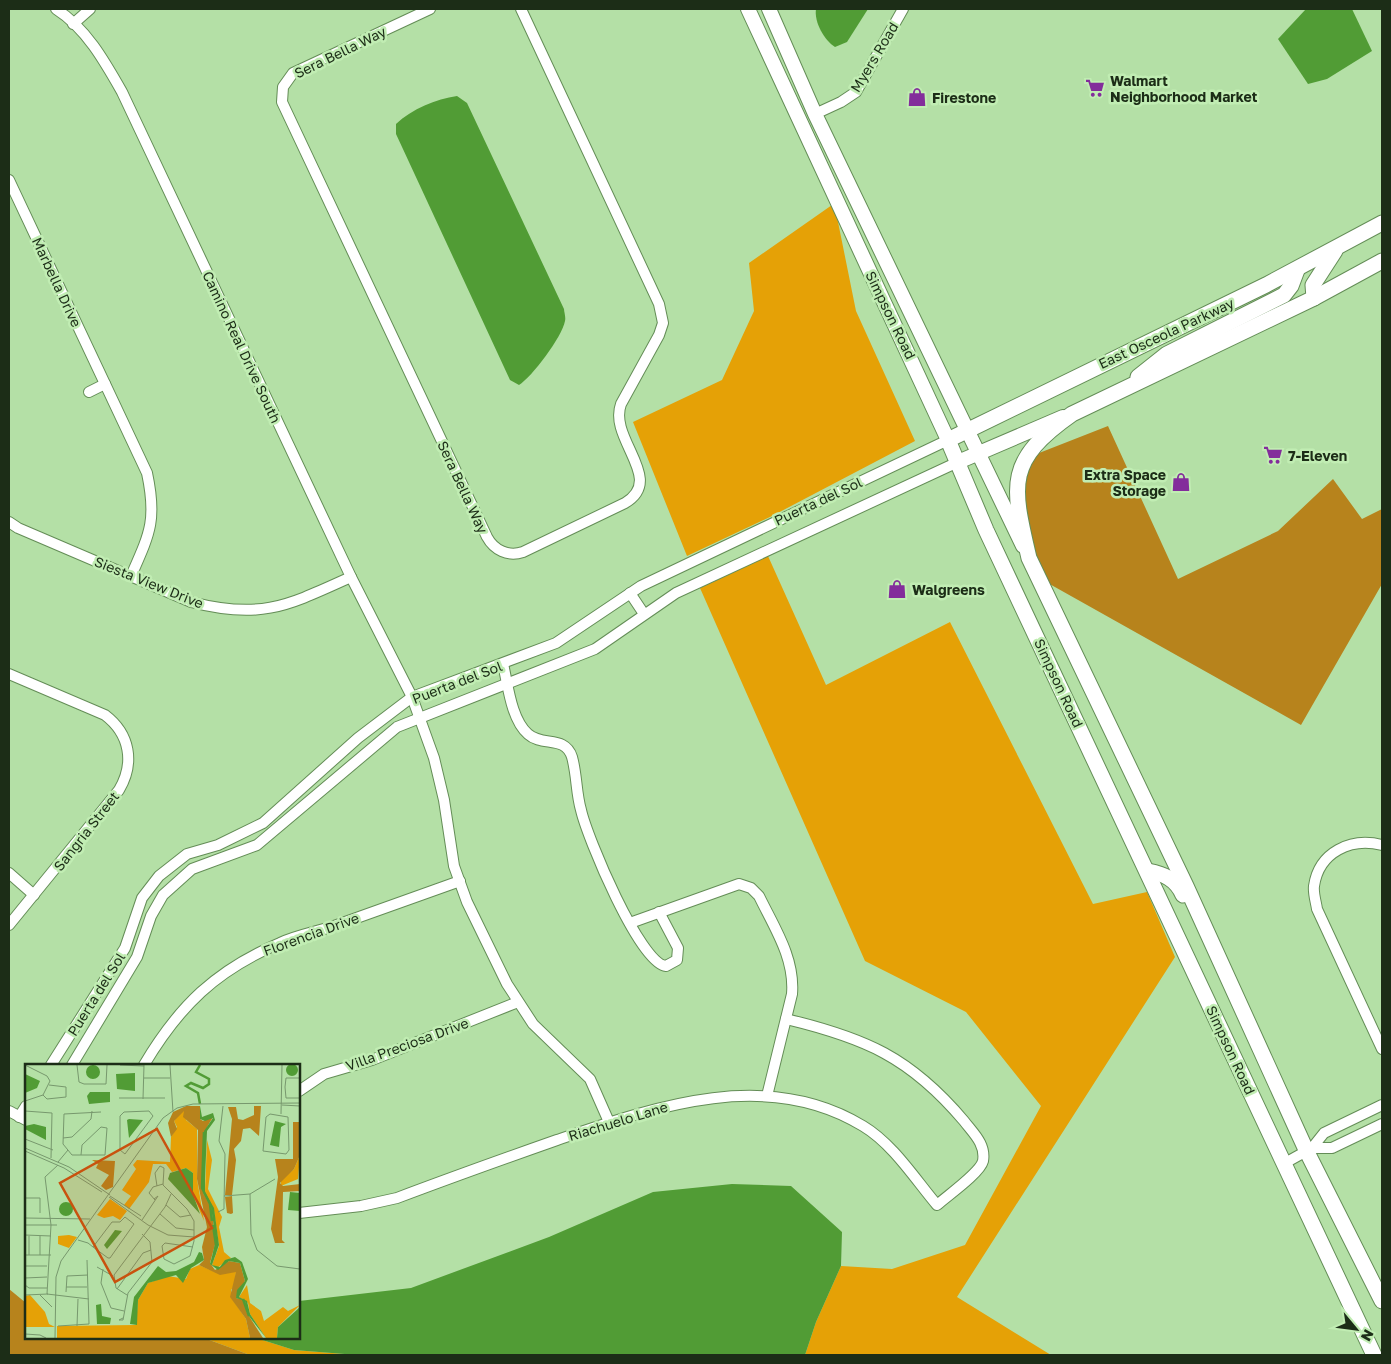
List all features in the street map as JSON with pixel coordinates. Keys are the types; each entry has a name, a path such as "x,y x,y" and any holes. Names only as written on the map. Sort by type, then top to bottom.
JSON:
{"main road":[{"name":"Simpson Road","path":"748,9 948,440 986,530 1285,1162 1374,1355"},
{"name":"Simpson Road","path":"769,9 815,114 1186,886 1215,954 1382,1301"},
{"path":"788,94 800,107 815,114"},
{"path":"815,154 827,158 842,169"},
{"name":"East Osceola Parkway","path":"948,440 1296,270 1382,224"},
{"path":"1314,298 1313,285 1337,249"},
{"path":"958,462 1124,390 1314,298 1382,261"},
{"path":"1124,390 1166,354 1284,295 1291,286 1296,270"},
{"path":"1029,558 1017,507 1017,488 1021,466 1031,447 1052,428 1072,414"},
{"path":"1148,871 1164,874 1180,888 1199,931 1215,954"}],"street":[{"name":"Camino Real Drive South","path":"56,9 84,34 103,60 122,92 351,578 412,697 440,783 454,866 468,902 507,984 533,1024 590,1079 609,1122"},
{"path":"74,24 90,9"},
{"name":"Sera Bella Way","path":"430,9 294,73 283,87 282,102 486,537 496,548 512,554 523,552 625,503 637,492 640,473 619,426 618,415 620,404 659,335 663,323 659,304 521,9"},
{"name":"Myers Road","path":"815,114 841,102 856,92 903,9"},
{"name":"Marbella Drive","path":"9,180 146,473 153,501 152,522 147,539 131,576"},
{"path":"88,392 105,384"},
{"name":"Puerta del Sol","path":"52,1064 125,948 142,898 160,876 187,854 218,845 263,823 358,738 412,697 556,643 630,593 707,553 948,440"},
{"name":"Puerta del Sol","path":"73,1064 137,957 151,916 163,895 192,869 257,845 397,727 595,649 676,593 958,462"},
{"name":"Siesta View Drive","path":"9,522 18,528 191,602 220,610 254,611 290,604 351,578"},
{"path":"630,593 644,614"},
{"path":"503,664 514,710 523,729 530,736 563,744 568,748 575,770 580,808 591,844 612,892 654,960 666,966 677,960 678,948 659,912"},
{"name":"Sangria Street","path":"9,674 105,715 121,731 128,753 126,777 119,790 9,925"},
{"path":"1382,845 1368,841 1348,845 1330,855 1318,871 1314,888 1317,909 1382,1049"},
{"path":"9,873 34,896"},
{"name":"Florencia Drive","path":"145,1064 162,1035 185,1006 214,980 242,960 281,942 460,881"},
{"path":"630,923 739,884 751,888 759,896 790,962 794,977 767,1096"},
{"name":"Villa Preciosa Drive","path":"300,1090 324,1074 372,1060 518,1002"},
{"name":"Riachuelo Lane","path":"300,1213 361,1206 397,1198 642,1111 686,1102 756,1095 795,1099 835,1112 864,1126 886,1146 937,1206 977,1171 982,1163 984,1151 980,1141 943,1096 926,1080 901,1062 870,1046 833,1031 786,1019"},
{"path":"1310,1150 1324,1133 1382,1105"},
{"path":"9,1111 23,1118"},
{"path":"1285,1162 1310,1150 1332,1148 1382,1124"}],"shaded area":[{"path":"816,9 868,9 847,42 835,47 827,40 821,30"},
{"path":"1306,9 1352,9 1372,51 1327,79 1308,84 1278,39"},
{"path":"457,96 467,103 564,309 565,321 563,328 553,346 525,381 519,385 510,380 396,134 396,124 417,109 433,102"},
{"path":"832,205 837,217 856,311 915,441 772,516 687,556 633,422 722,380 754,311 749,263"},
{"path":"1108,426 1178,579 1278,531 1333,479 1362,519 1382,509 1382,584 1301,725 1046,582 1027,542 1024,490 1027,468 1034,455"},
{"path":"768,556 826,685 950,622 1093,904 1147,892 1175,957 957,1297 1051,1355 805,1355 816,1322 841,1266 892,1269 965,1245 1041,1106 966,1012 865,961 700,588"},
{"path":"732,1184 791,1186 842,1232 841,1266 816,1322 805,1355 357,1355 294,1350 259,1339 300,1339 300,1301 411,1288 549,1237 653,1192"},
{"path":"9,1289 25,1302 25,1339 207,1339 250,1355 9,1355"},
{"path":"207,1339 259,1339 294,1350 357,1355 250,1355"}],"place":[{"name":"Walmart Neighborhood Market","path":"1095,88"},
{"name":"Firestone","path":"917,97"},
{"name":"7-Eleven","path":"1273,455"},
{"name":"Extra Space Storage","path":"1181,482"},
{"name":"Walgreens","path":"897,589"}]}
